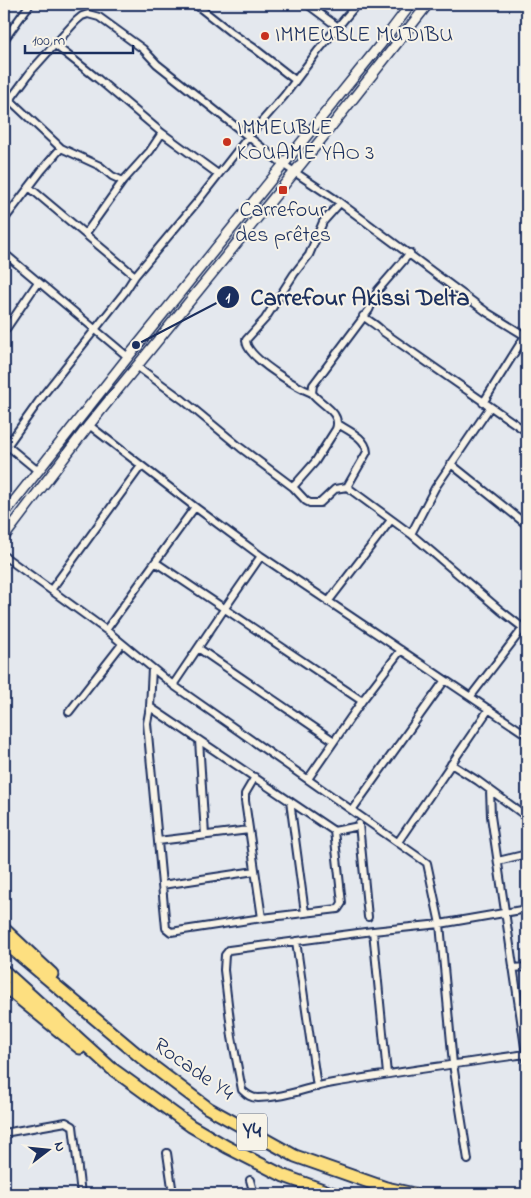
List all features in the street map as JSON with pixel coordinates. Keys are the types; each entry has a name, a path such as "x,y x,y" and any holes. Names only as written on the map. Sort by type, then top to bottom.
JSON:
{"highway":[{"path":"4,929 110,1032"},
{"name":"Rocade Y4","path":"4,942 143,1059 208,1108 294,1156 386,1188 414,1194"},
{"name":"Rocade Y4","path":"4,971 110,1068 191,1126 284,1176 334,1194"},
{"path":"4,986 73,1043 110,1068"}],"main road":[{"path":"4,514 411,4"},
{"path":"4,537 90,425 428,4"}],"street":[{"path":"4,40 6,31 30,4"},
{"path":"195,4 295,80"},
{"path":"307,4 338,27"},
{"path":"38,470 6,444 135,276 248,136 284,96 357,4"},
{"path":"4,108 32,70 82,16 88,14 99,17 143,48 157,64 284,165 410,253 452,287 526,336 484,403"},
{"path":"55,45 98,78 162,133 218,174"},
{"path":"10,100 61,148 100,166 112,176 123,180"},
{"path":"86,233 123,180 150,151 162,133"},
{"path":"4,220 61,148"},
{"path":"29,187 135,276"},
{"path":"293,487 315,462 336,429 338,420 312,393 298,388 269,367 247,347 246,340 261,324 308,255 322,222 340,203"},
{"path":"312,393 313,385 369,310 378,290 410,253"},
{"path":"4,254 128,357"},
{"path":"4,332 38,282"},
{"path":"363,316 527,432"},
{"path":"138,367 293,487 306,501 320,502 335,489 347,487 410,534 526,627 471,696"},
{"path":"410,534 435,488 490,407"},
{"path":"338,424 362,440 367,446 367,452 347,487"},
{"path":"90,425 195,508 261,556 527,735"},
{"path":"451,464 527,525"},
{"path":"51,590 141,466"},
{"path":"106,630 195,508"},
{"path":"328,602 391,520"},
{"path":"4,556 106,630 173,685 428,862 440,924 453,1064 468,1160"},
{"path":"173,685 261,556"},
{"path":"155,562 362,701"},
{"path":"69,712 122,644"},
{"path":"198,648 334,741"},
{"path":"308,779 362,701 401,650"},
{"path":"152,668 150,707 147,723 166,928 171,932 338,909 342,903 334,831"},
{"path":"355,812 445,680"},
{"path":"150,707 334,831 359,826"},
{"path":"398,842 489,709"},
{"path":"199,740 206,835"},
{"path":"451,764 527,817"},
{"path":"255,777 245,794 262,918"},
{"path":"490,790 491,816 506,912 527,1058 453,1064 387,1074 330,1083 287,1095 257,1098 248,1096 242,1090 232,1037 224,970 225,955 229,950 440,924 506,912 527,908"},
{"path":"290,801 305,913"},
{"path":"355,812 359,826 368,917"},
{"path":"158,841 249,830"},
{"path":"498,862 527,854"},
{"path":"162,885 255,871"},
{"path":"373,931 387,1074"},
{"path":"296,941 317,1087"},
{"path":"513,968 527,967"},
{"path":"4,1133 66,1122 70,1123 72,1126 81,1194"},
{"path":"167,1153 173,1194"},
{"path":"250,1180 254,1194"}],"place":[{"name":"IMMEUBLE MUDIBU","path":"265,36"},
{"name":"IMMEUBLE KOUAME YAO 3","path":"227,142"},
{"name":"Carrefour des prêtes","path":"283,190"},
{"name":"Carrefour Akissi Delta","path":"136,345"}]}
